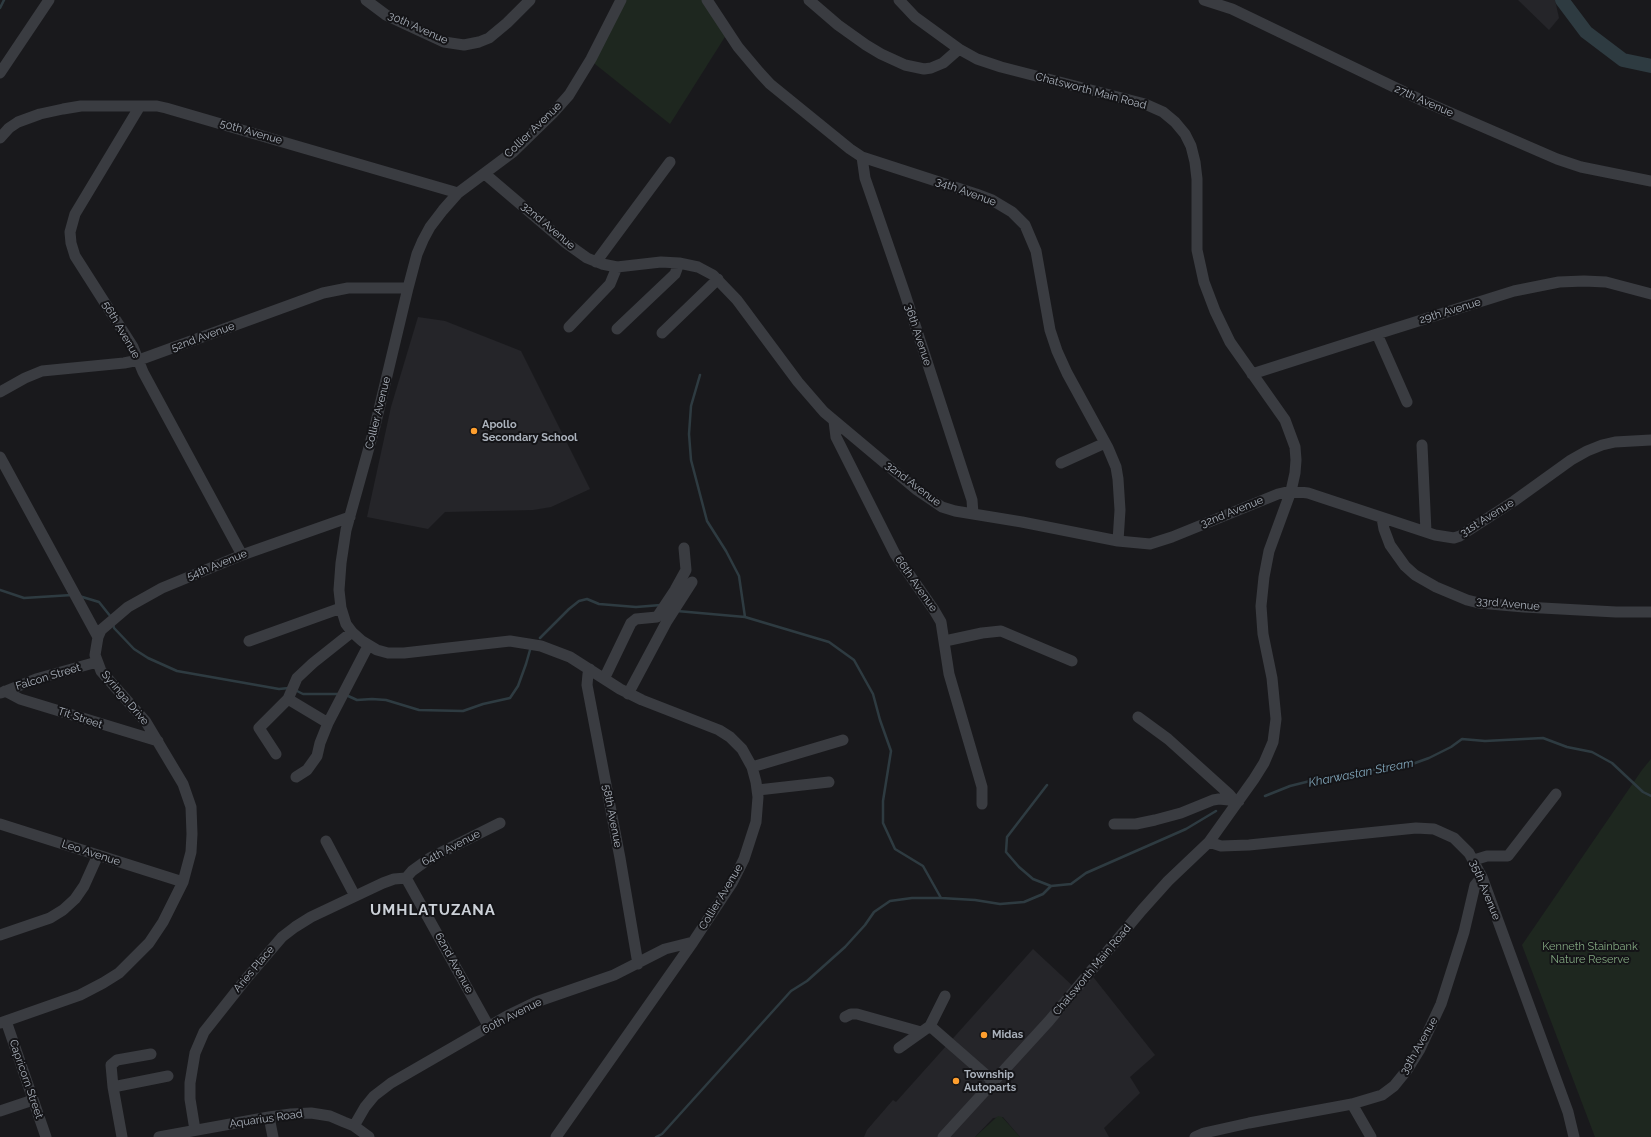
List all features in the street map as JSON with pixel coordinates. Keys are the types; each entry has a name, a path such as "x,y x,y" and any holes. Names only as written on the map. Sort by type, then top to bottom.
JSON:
{"street":[{"path":"0,73 49,0"},
{"name":"30th Avenue","path":"366,0 386,15 444,42 464,45 479,42 488,38 507,23 530,0"},
{"name":"Collier Avenue","path":"556,1137 732,883 744,859 756,822 758,790 752,767 742,749 719,730 655,706 628,694 590,669 555,650 519,642 498,642 404,653 388,653 368,646 352,632 345,620 341,608 339,590 341,562 346,530 375,426 408,288 422,240 442,210 458,193 513,152 538,129 569,95 591,60 621,0"},
{"name":"34th Avenue","path":"707,0 738,47 770,84 862,157 992,200 1012,212 1025,225 1036,251 1050,330 1057,351 1116,467 1120,510 1118,541"},
{"path":"809,0 838,25 866,45 905,65 924,69 931,68 944,62 959,49"},
{"name":"Chatsworth Main Road","path":"899,0 915,17 959,49 985,62 1145,104 1163,112 1175,122 1185,134 1191,146 1195,162 1197,179 1197,250 1204,282 1215,311 1230,342 1279,409 1290,431 1295,447 1296,460 1291,491 1269,551 1264,577 1261,606 1263,634 1275,701 1276,719 1272,742 1264,763 1236,801 1209,842 1168,881 1049,1021 943,1137"},
{"name":"27th Avenue","path":"1204,0 1232,9 1420,100 1557,159 1581,167 1651,181"},
{"name":"50th Avenue","path":"0,138 14,124 40,114 81,106 140,106 166,108 458,193"},
{"name":"56th Avenue","path":"140,106 75,214 70,232 71,243 75,256 133,347 143,372 242,555"},
{"name":"36th Avenue","path":"862,157 865,178 905,294 970,493 973,514"},
{"path":"596,262 670,162"},
{"name":"32nd Avenue","path":"485,174 575,250 587,258 596,262 617,266 661,262 679,263 698,267 718,279 753,320 798,382 834,421 933,502 955,511 1118,541 1150,544 1278,494 1291,491"},
{"path":"617,329 675,274 679,263"},
{"path":"569,327 610,284 617,266"},
{"path":"662,333 718,279"},
{"name":"29th Avenue","path":"1252,374 1514,292 1559,282 1606,282 1651,294"},
{"name":"52nd Avenue","path":"0,392 25,378 42,371 124,363 139,360 323,294 348,288 408,288"},
{"path":"1377,334 1407,402"},
{"name":"66th Avenue","path":"834,421 836,437 895,554 938,616 944,641 949,674 982,787 982,804"},
{"name":"31st Avenue","path":"1291,491 1308,493 1443,538 1454,538 1460,536 1514,502 1571,460 1587,451 1615,442 1651,440"},
{"path":"1061,463 1105,443"},
{"path":"1422,446 1426,532"},
{"path":"0,457 98,637"},
{"name":"54th Avenue","path":"98,637 101,630 118,615 162,588 242,555 350,517"},
{"name":"33rd Avenue","path":"1382,518 1384,529 1390,545 1405,566 1416,575 1436,587 1467,600 1479,603 1532,607 1616,612 1651,612"},
{"path":"628,694 686,570 684,548"},
{"path":"604,679 631,623 636,619 655,618 668,609 692,582"},
{"path":"249,641 341,608"},
{"path":"944,641 982,633 1001,631 1072,661"},
{"path":"276,754 259,728 288,699 297,678 313,663 352,632"},
{"name":"Syringa Drive","path":"3,1022 80,995 119,973 149,943 172,907 182,882 191,852 191,807 183,784 146,722 133,706 109,682 97,662 95,655 98,637"},
{"path":"296,777 307,770 317,756 320,743 328,723 368,646"},
{"name":"Falcon Street","path":"2,692 36,679 97,662"},
{"name":"58th Avenue","path":"590,669 587,685 620,858 638,964"},
{"name":"Tit Street","path":"2,692 158,742"},
{"path":"288,699 328,723"},
{"path":"1138,717 1168,739 1236,801"},
{"path":"752,767 843,740"},
{"path":"758,790 830,782"},
{"path":"1474,860 1487,856 1508,856 1556,794"},
{"path":"1114,824 1136,824 1155,820 1181,813 1213,800 1236,801"},
{"name":"64th Avenue","path":"406,878 412,871 430,858 500,823"},
{"name":"Leo Avenue","path":"0,824 182,882"},
{"name":"35th Avenue","path":"1209,842 1216,845 1226,846 1425,828 1440,831 1454,838 1470,853 1482,877 1568,1112 1574,1137"},
{"path":"326,841 355,896"},
{"path":"0,936 50,918 63,910 75,899 84,886 98,855"},
{"name":"39th Avenue","path":"1195,1137 1204,1133 1242,1124 1352,1104 1382,1095 1389,1091 1407,1070 1432,1025 1449,983 1464,932 1475,885 1482,877"},
{"name":"Aries Place","path":"195,1130 190,1099 190,1083 195,1053 204,1032 229,999 282,937 311,917 383,883 394,879 406,878"},
{"name":"62nd Avenue","path":"406,878 489,1027"},
{"name":"60th Avenue","path":"354,1126 365,1107 374,1096 391,1083 507,1016 536,1002 614,976 665,949 692,942"},
{"path":"898,1048 925,1029 945,996"},
{"path":"845,1017 851,1014 858,1014 925,1029 994,1082"},
{"name":"Capricorn Street","path":"3,1022 46,1137"},
{"path":"122,1137 111,1069 117,1060 151,1054"},
{"path":"113,1087 168,1076"},
{"path":"0,1111 33,1100"},
{"path":"1352,1104 1371,1137"},
{"name":"Aquarius Road","path":"159,1137 269,1117 311,1113 330,1116 354,1126 369,1137"},
{"path":"269,1117 273,1137"}],"shaded area":[{"path":"1518,0 1555,0 1559,18 1549,30"},
{"name":"Apollo Secondary School","path":"418,317 445,321 521,351 590,489 551,507 533,510 445,512 428,529 367,517 391,407"},
{"path":"1033,949 1076,989 1090,973 1155,1055 1130,1077 1140,1093 1104,1128 1109,1137 1020,1137 1003,1117 993,1118 975,1137 864,1137 867,1130 893,1100 896,1102"}],"green space":[{"path":"621,0 708,0 728,32 670,124 590,60"},
{"name":"Kenneth Stainbank Nature Reserve","path":"1651,759 1651,1137 1595,1137 1522,945"},
{"path":"998,1116 1002,1117 1020,1137 975,1137"}],"waterway":[{"path":"0,8 4,0"},
{"path":"1562,0 1586,32 1623,60 1651,66"},
{"path":"700,375 691,406 689,434 691,460 707,521 726,551 739,576 745,617"},
{"path":"0,590 24,598 72,595"},
{"path":"79,596 99,602 111,617"},
{"path":"540,638 579,601 587,599 599,604 636,607 661,605"},
{"path":"677,611 745,617 829,642 854,660 873,694 891,751 883,801 883,823 895,849 923,866 941,898"},
{"path":"113,624 114,628 134,649 148,658 177,671 279,689 289,688"},
{"path":"346,695 357,700 386,700 419,710 463,711 483,704 510,698 518,686 530,650"},
{"path":"295,690 303,694 339,694"},
{"name":"Kharwastan Stream","path":"1265,796 1290,786 1322,778 1379,769 1393,770 1404,767 1429,758 1451,747 1462,739 1485,741 1543,738 1567,747 1592,752 1612,763 1643,792 1651,796"},
{"name":"Kharwastan Stream","path":"1047,785 1007,837 1006,852 1019,867 1033,879 1051,886 1071,884 1086,873 1186,829 1216,811"},
{"path":"656,1137 662,1134 791,991 807,981 845,947 865,925 874,912 890,901 912,898 941,898 975,900 1000,904 1024,902 1043,894 1051,886"}],"place":[{"name":"Apollo Secondary School","path":"474,431"},
{"name":"Midas","path":"984,1035"},
{"name":"Township Autoparts","path":"956,1081"}],"district":[{"name":"UMHLATUZANA","path":"433,910"}]}
